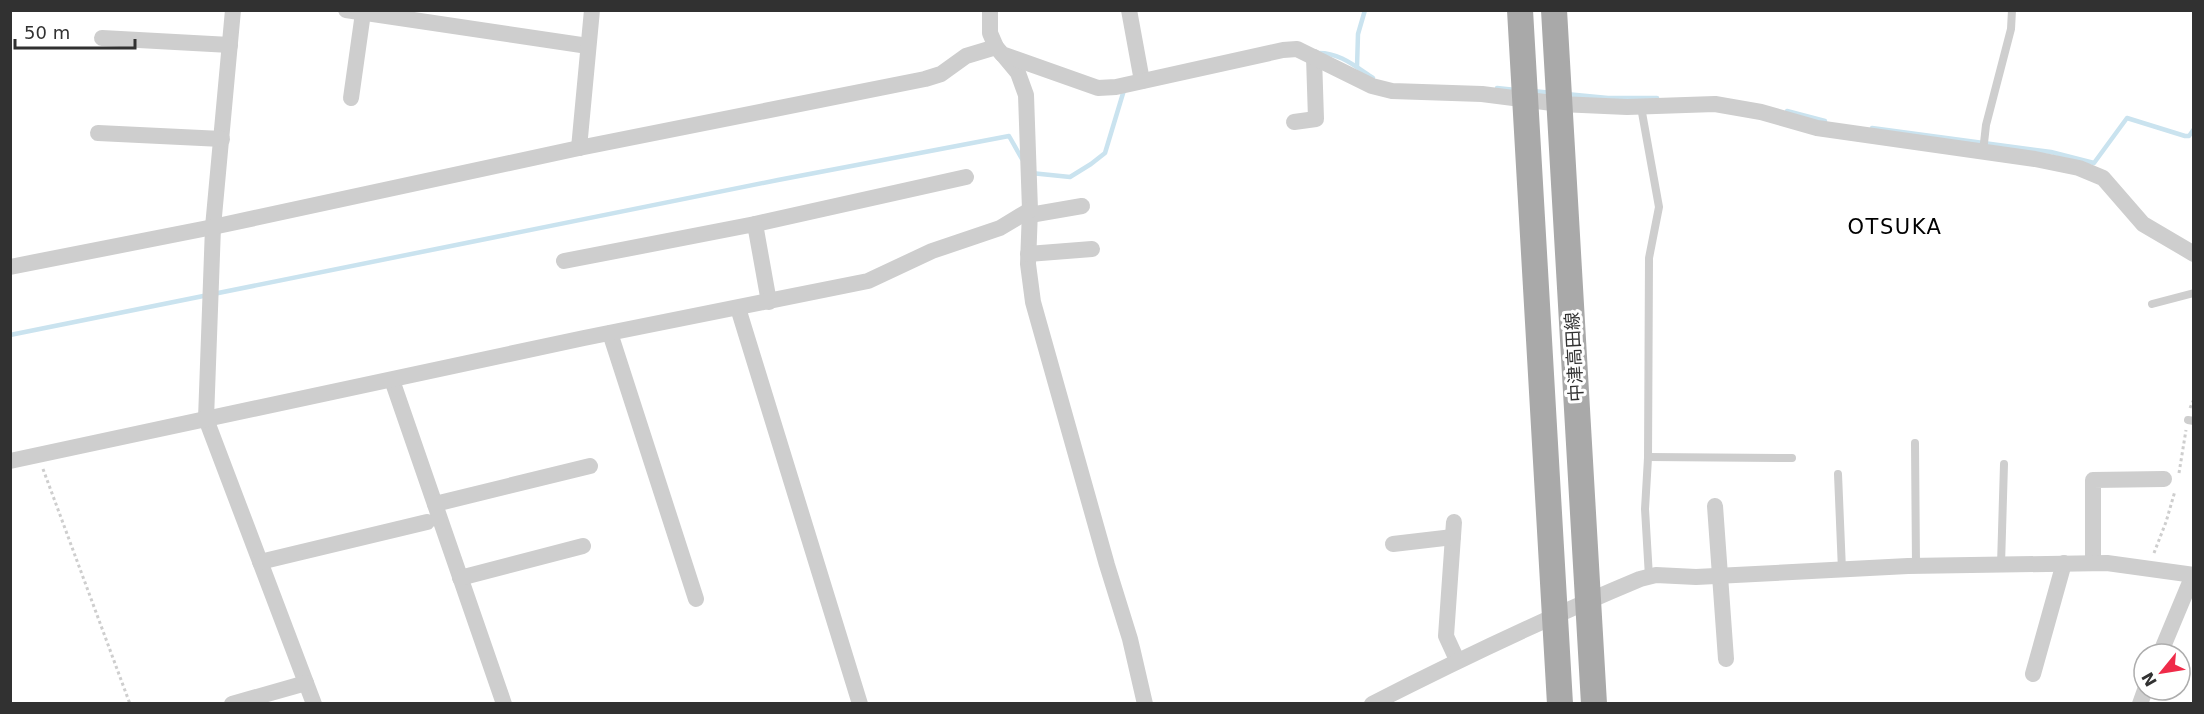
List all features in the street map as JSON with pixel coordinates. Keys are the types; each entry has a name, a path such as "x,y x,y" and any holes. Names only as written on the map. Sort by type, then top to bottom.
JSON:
{"main road":[{"name":"中津高田線","path":"1520,10 1560,704"},
{"name":"中津高田線","path":"1554,10 1594,704"}],"street":[{"path":"233,10 213,228 206,419 314,704"},
{"path":"579,148 592,10"},
{"path":"990,10 990,33 999,50 1018,73 1026,95 1030,212 1029,275 1039,324 1130,639 1145,704"},
{"path":"1129,10 1142,81"},
{"path":"351,98 355,12 588,46"},
{"path":"102,38 230,45"},
{"path":"10,267 213,228 579,148 925,79 941,74 972,53 999,50 1098,88 1116,87 1283,50 1297,50 1372,86 1392,91 1482,94 1560,104 1641,107 1715,104 1740,107 1817,128 2044,160 2079,168 2096,174 2111,186 2144,224 2193,254"},
{"path":"1294,122 1316,119 1314,57"},
{"path":"1026,95 1030,85 1045,69"},
{"path":"98,133 222,139"},
{"path":"564,261 754,224 966,177"},
{"path":"10,460 868,281 932,251 999,228 1030,212 1082,206"},
{"path":"754,224 769,302"},
{"path":"1028,254 1092,249"},
{"path":"738,308 860,704"},
{"path":"610,333 696,599"},
{"path":"392,380 504,704"},
{"path":"435,504 590,466"},
{"path":"2093,563 2093,480 2164,479"},
{"path":"1715,506 1726,658"},
{"path":"260,562 427,522"},
{"path":"1393,544 1454,530 1446,636 1457,660"},
{"path":"460,578 583,546"},
{"path":"2033,674 2064,563"},
{"path":"1372,704 1457,660 1555,614 1649,577 1664,575 1689,577 1916,566 2064,563 2135,565 2193,575 2165,642"},
{"path":"232,704 306,683"}],"lane":[{"path":"1983,152 1986,125 2011,29 2012,10"},
{"path":"1641,107 1659,207 1649,258 1648,457 1645,509 1649,577"},
{"path":"2152,304 2193,294"},
{"path":"1915,443 1916,566"},
{"path":"1648,457 1792,458"},
{"path":"2001,565 2004,464"},
{"path":"1838,474 1842,570"}],"path":[{"path":"38,454 130,704"}],"waterway":[{"path":"1357,67 1358,34 1365,10"},
{"path":"1317,53 1340,58 1373,78"},
{"path":"1497,88 1516,90"},
{"path":"1031,173 1070,177 1105,153 1124,90"},
{"path":"1533,91 1552,93"},
{"path":"1566,94 1608,98 1657,98"},
{"path":"1787,111 1825,121"},
{"path":"1872,128 2051,152 2094,163 2127,118 2185,136 2189,136 2194,129"},
{"path":"10,335 778,180 1009,136 1022,159"}],"district":[{"name":"OTSUKA","path":"1895,227"}]}
